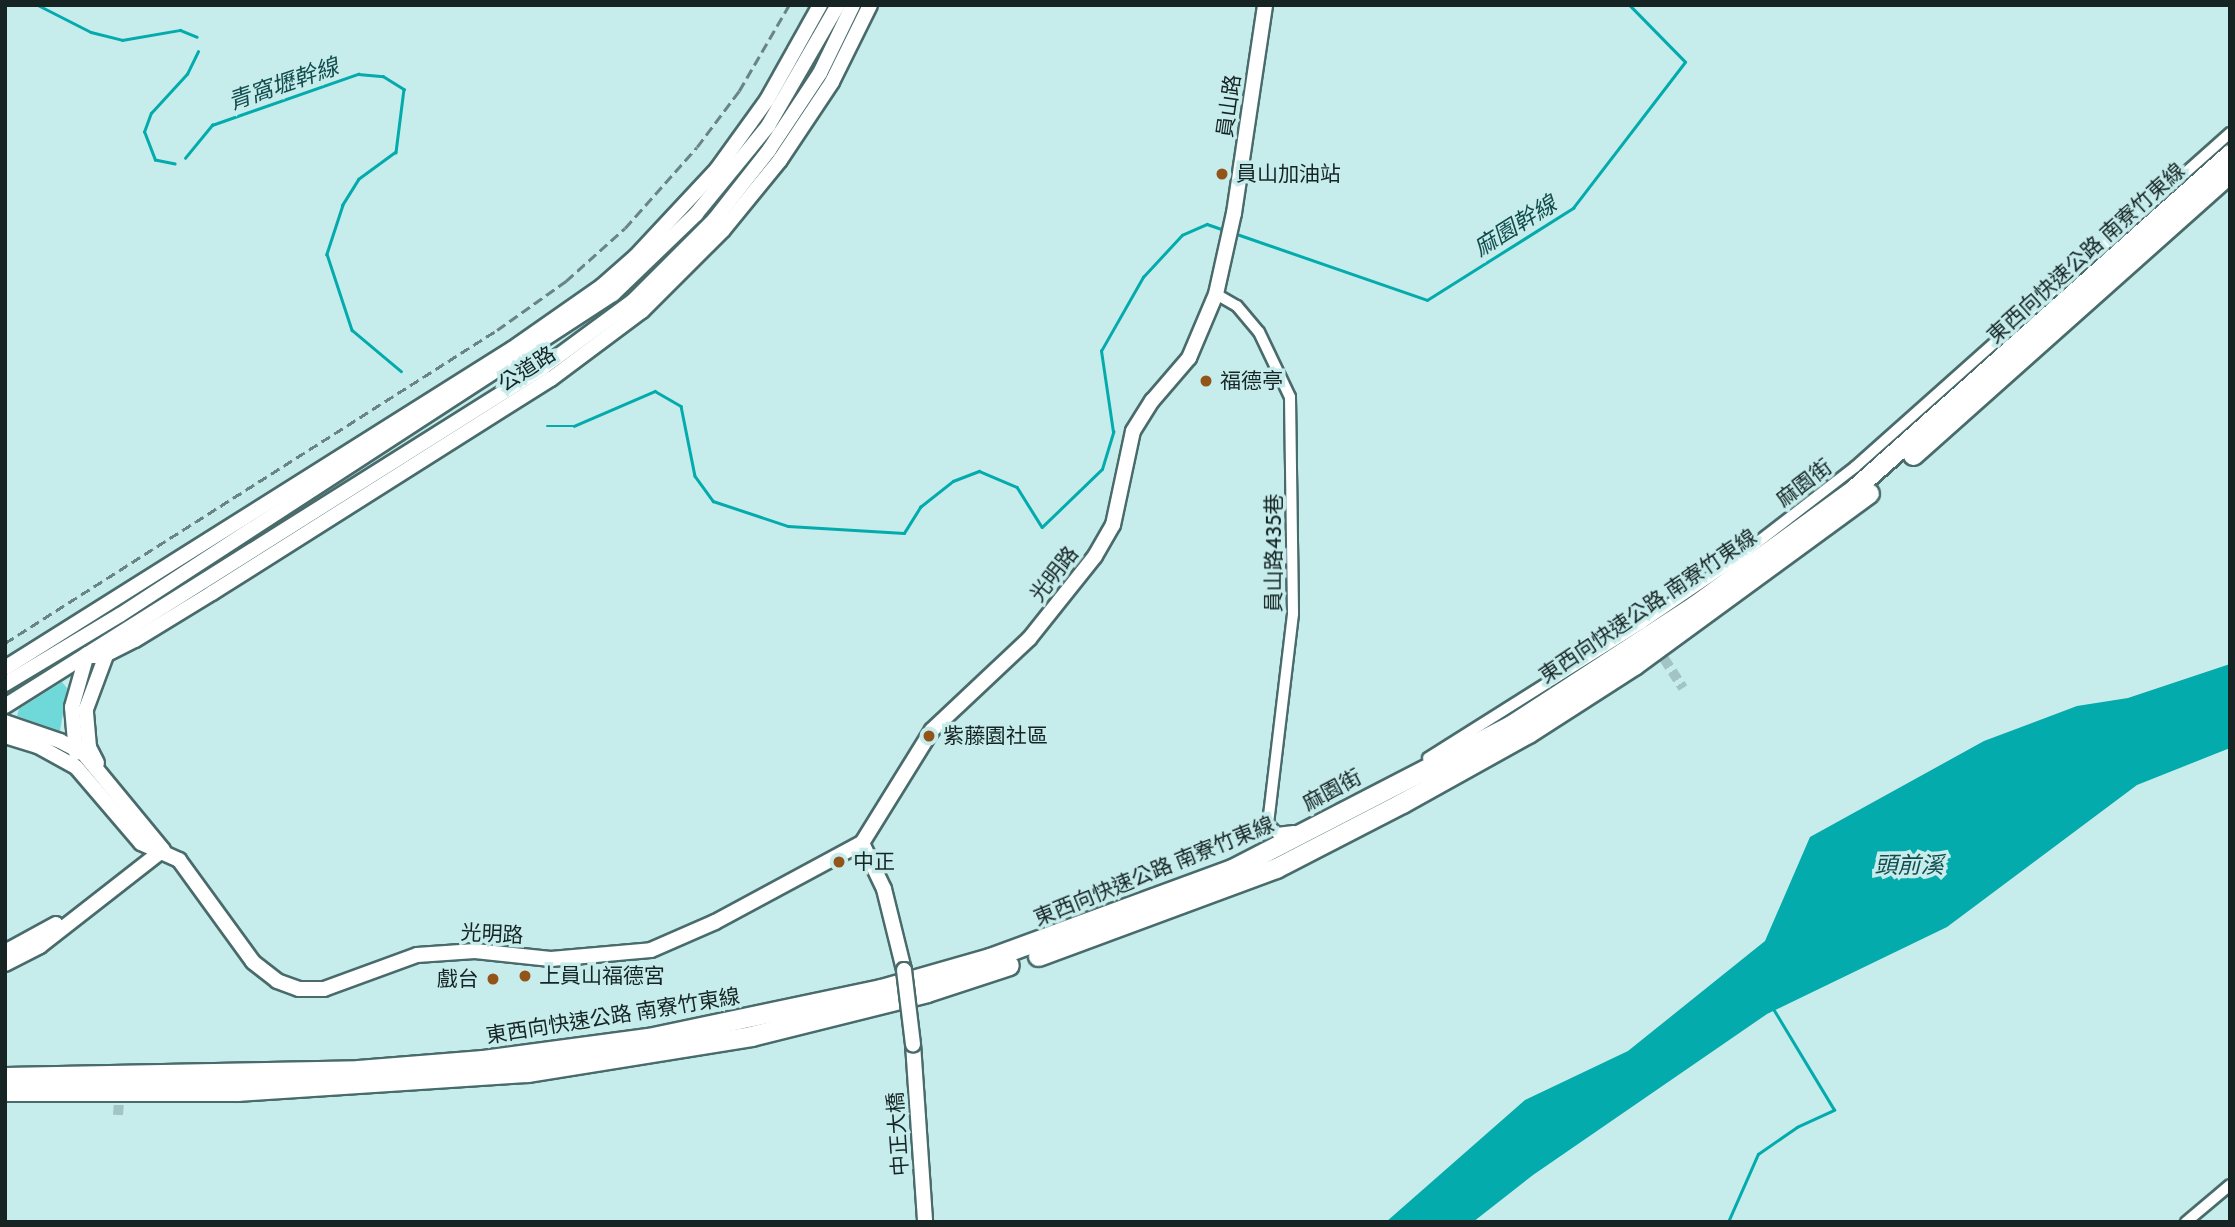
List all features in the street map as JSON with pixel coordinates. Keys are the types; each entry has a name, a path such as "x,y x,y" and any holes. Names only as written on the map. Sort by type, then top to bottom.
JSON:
{"highway":[{"name":"東西向快速公路 南寮竹東線","path":"5,1077 358,1070 482,1060 648,1038 881,989 990,958 1232,869 1511,725 1695,605 1854,488 2230,154"},
{"name":"東西向快速公路 南寮竹東線","path":"5,1091 238,1091 429,1082 527,1072 751,1036 927,992 1117,930 1276,868 1528,733 1634,665 1757,578 1836,520 1984,396 2230,173"},
{"path":"5,1070 53,1076"}],"street":[{"name":"公道路","path":"5,668 512,349 602,286 636,256 717,169 768,100 820,5"},
{"name":"公道路","path":"5,684 518,360 629,280 696,214 768,126 838,5"},
{"name":"公道路","path":"667,278 775,142 820,73 853,5"},
{"name":"公道路","path":"103,656 542,368 667,278 780,160 832,82 870,5"},
{"name":"員山路","path":"1216,294 1234,213 1265,5"},
{"name":"麻園街","path":"1278,833 1323,817 1528,699 1736,559 1866,458 2230,133"},
{"name":"員山路435巷","path":"1216,294 1237,306 1259,332 1290,397 1294,423 1292,625 1268,816 1271,830 1278,833"},
{"name":"光明路","path":"5,736 54,753 88,779 141,843 179,859 253,962 277,981 312,989 334,986 417,955 475,951 551,959 651,950 715,922 862,843 939,721 1029,639 1095,556 1115,518 1133,432 1152,401 1189,358 1216,294"},
{"name":"公道路","path":"5,706 128,628 208,587"},
{"path":"88,779 74,747 72,707 86,656 112,602"},
{"name":"公道路","path":"106,776 89,747 85,720 88,696 103,656 128,628"},
{"path":"86,656 103,656"},
{"name":"光明路","path":"5,722 74,747 106,776 163,850"},
{"name":"中正大橋","path":"862,843 884,889 904,970 913,1044 925,1222"},
{"path":"9,957 97,900 163,850"},
{"path":"2186,1222 2230,1185"}],"shaded area":[{"path":"62,682 67,688 60,731 17,716 19,709"}],"water":[{"name":"頭前溪","path":"2230,664 2230,748 2137,785 1947,927 1767,1014 1533,1175 1473,1222 1386,1222 1525,1100 1628,1051 1765,941 1810,837 1984,741 2077,706 2128,698"}],"waterway":[{"name":"青窩壢幹線","path":"38,5 91,32 122,40 180,30 197,37"},
{"name":"麻園幹線","path":"1234,233 1427,300 1573,208 1685,62 1629,5"},
{"name":"青窩壢幹線","path":"175,164 155,160 144,132 151,113 187,74 198,51"},
{"name":"青窩壢幹線","path":"185,158 212,125 358,74 383,76 404,89 396,152 359,179 343,205 327,254 352,330 401,371"},
{"name":"青窩壢幹線","path":"547,426 574,426 655,391 681,406 695,476 713,501 788,526 904,533 920,507 953,481 979,471 1017,487 1042,527 1102,469 1113,432 1101,351 1143,277 1182,235 1207,224 1224,230"},
{"path":"1728,1222 1758,1154 1797,1127 1834,1110 1773,1009"}],"tunnel":[{"path":"1656,646 1683,688"},
{"path":"118,1115 120,1087"}],"railway":[{"path":"5,643 497,330 566,281 625,228 697,147 739,91 789,5"}],"place":[{"name":"員山加油站","path":"1222,174"},
{"name":"福德亭","path":"1206,381"},
{"name":"紫藤園社區","path":"929,736"},
{"name":"中正","path":"839,862"},
{"name":"上員山福德宮","path":"525,976"},
{"name":"戲台","path":"493,979"}]}
